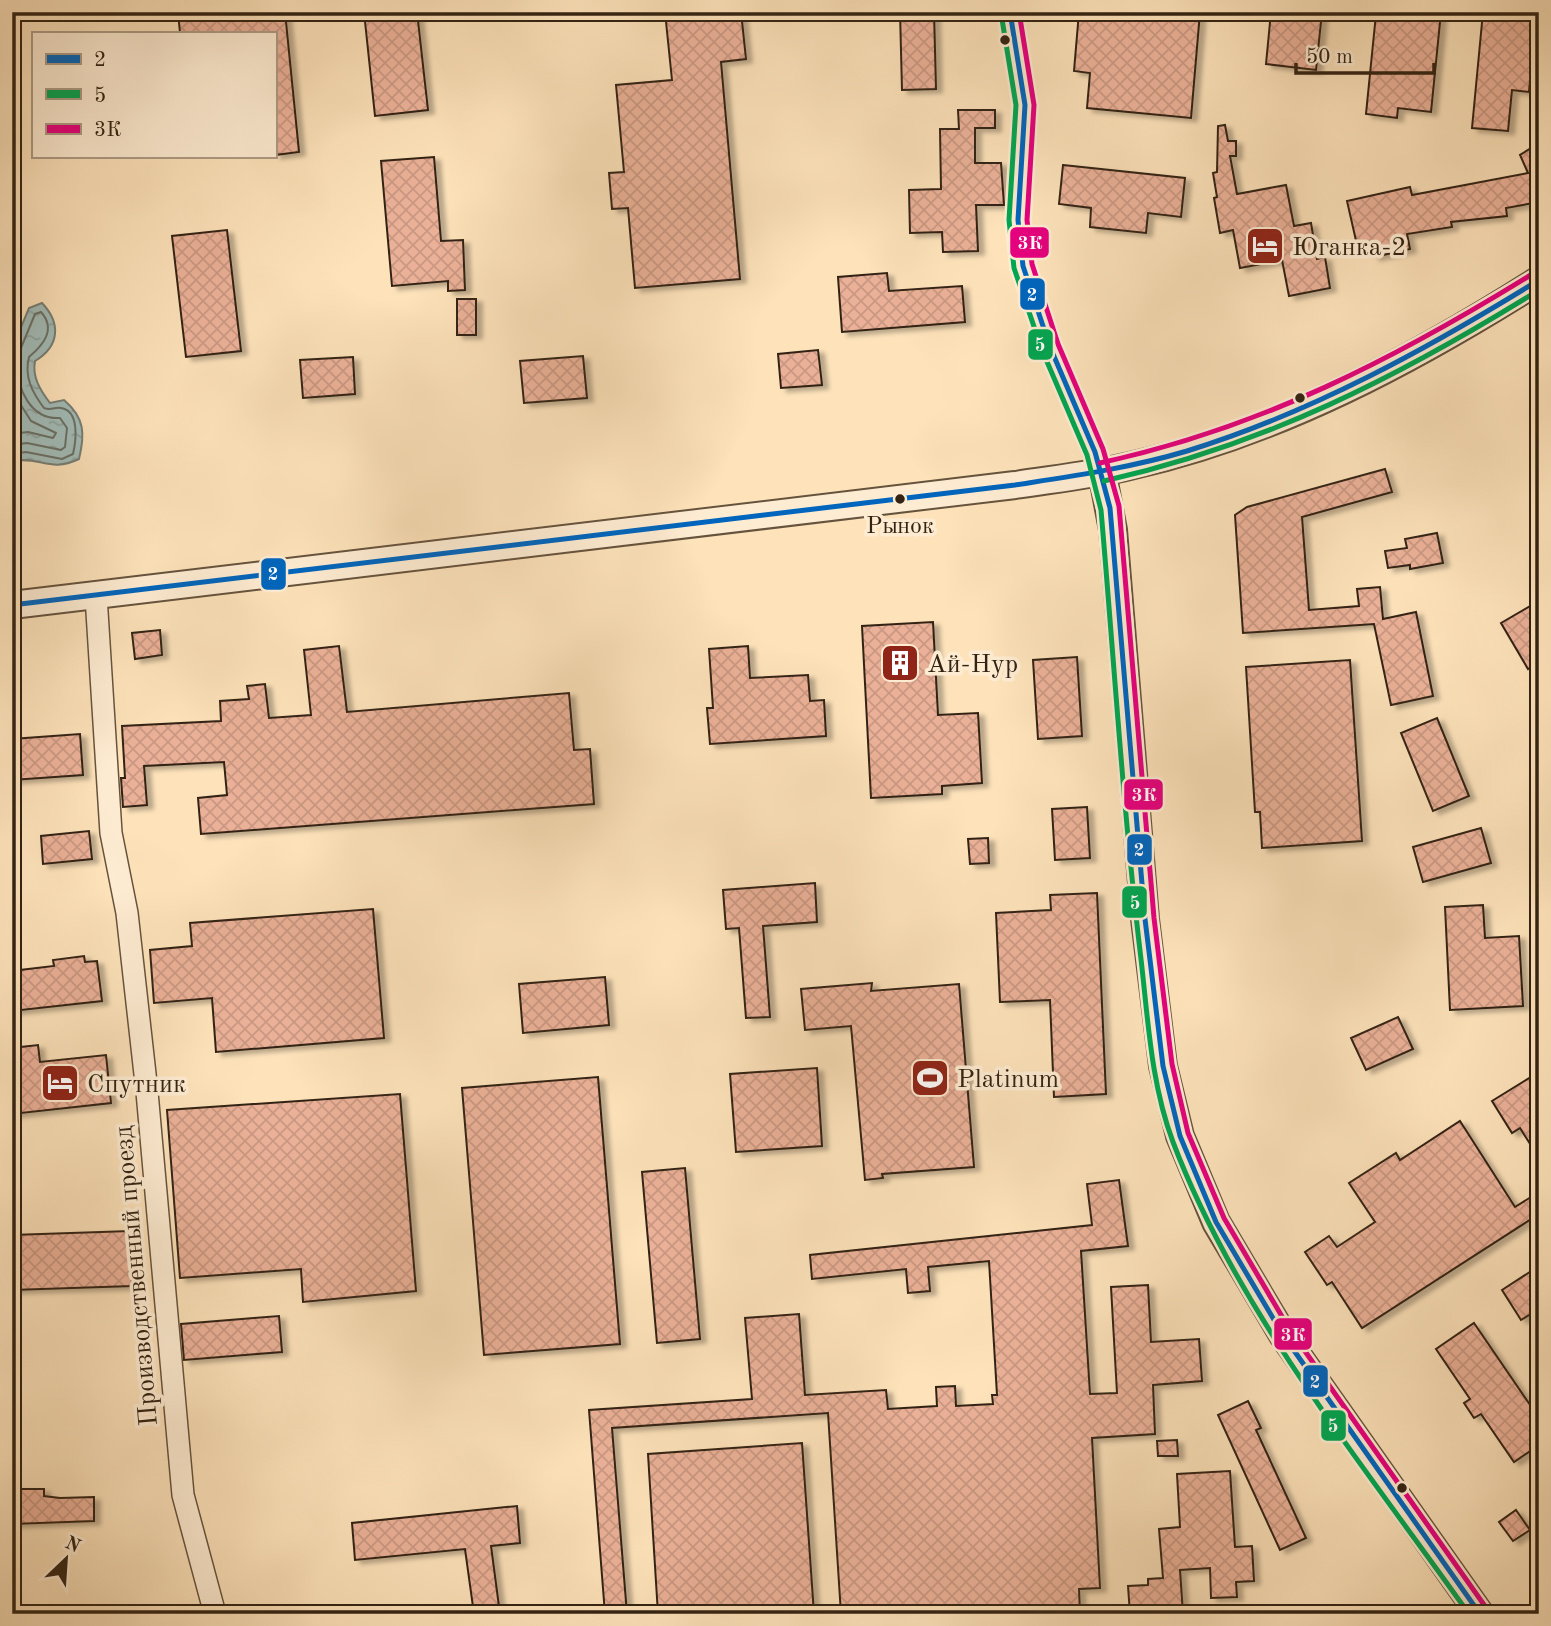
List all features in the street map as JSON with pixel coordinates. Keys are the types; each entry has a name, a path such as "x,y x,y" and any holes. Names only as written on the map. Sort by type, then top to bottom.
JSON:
{"street":[{"path":"1010,12 1025,105 1018,220 1023,266 1050,347 1102,472 1113,530 1152,979 1163,1066 1180,1136 1216,1222 1278,1326 1336,1414 1480,1614"},
{"path":"12,605 1102,472 1157,460 1291,414 1406,358 1539,280"},
{"name":"Производственный проезд","path":"96,596 111,833 127,913 148,1092 183,1495 215,1614"}],"water":[{"path":"42,303 52,318 55,334 49,348 35,361 36,378 50,403 64,400 76,413 82,427 79,459 60,465 12,461 12,349 29,308"}],"building":[{"path":"178,12 285,12 299,152 276,155 276,32 180,32"},
{"path":"364,12 417,12 428,110 375,116"},
{"path":"665,12 741,12 746,59 721,62 740,279 635,288 628,208 612,209 609,173 624,172 616,85 672,80"},
{"path":"900,12 934,12 936,89 902,90"},
{"path":"1079,12 1200,12 1191,118 1087,108 1090,73 1074,71"},
{"path":"1271,12 1322,12 1316,70 1266,64"},
{"path":"1386,12 1441,12 1431,112 1398,108 1397,118 1366,114 1376,14 1386,15"},
{"path":"1483,12 1536,12 1529,92 1512,90 1508,131 1472,128"},
{"path":"958,110 995,110 995,128 975,128 975,163 1001,163 1004,205 976,205 978,251 943,252 942,232 910,233 909,190 941,189 940,129 959,129"},
{"path":"1225,125 1228,141 1236,141 1236,156 1230,156 1237,194 1286,185 1294,226 1311,223 1317,259 1325,257 1330,288 1289,296 1282,260 1240,268 1233,230 1220,233 1214,198 1217,197 1213,173 1217,172 1218,126"},
{"path":"1539,143 1539,202 1506,208 1507,216 1451,222 1452,227 1407,234 1410,249 1374,257 1370,242 1357,245 1347,201 1410,187 1412,195 1528,173 1520,155"},
{"path":"434,157 441,241 463,240 465,290 448,291 448,281 392,286 381,161"},
{"path":"1063,165 1185,178 1181,217 1148,213 1146,233 1090,227 1091,208 1059,204"},
{"path":"227,230 241,351 186,357 172,236"},
{"path":"887,273 889,291 962,286 965,322 842,332 838,277"},
{"path":"457,299 476,299 476,335 457,335"},
{"path":"818,350 822,385 781,388 778,354"},
{"path":"583,356 587,398 524,403 520,361"},
{"path":"353,357 355,394 303,398 300,360"},
{"path":"1385,469 1392,492 1302,517 1309,610 1359,606 1357,589 1380,587 1383,619 1416,612 1433,696 1391,705 1374,624 1243,633 1235,515 1247,507"},
{"path":"1437,533 1443,563 1410,569 1410,565 1388,568 1385,551 1407,548 1405,539"},
{"path":"1539,601 1539,662 1528,669 1501,623"},
{"path":"933,622 938,715 978,713 982,783 942,786 942,794 871,798 862,626"},
{"path":"160,630 162,655 135,659 132,633"},
{"path":"339,646 347,712 569,693 574,750 590,749 594,804 201,834 198,798 227,795 224,762 144,766 147,805 123,807 121,778 125,778 122,726 221,721 220,701 249,699 247,686 265,684 269,718 311,715 304,650"},
{"path":"748,646 750,678 808,675 810,701 824,700 826,736 710,744 707,708 713,708 709,649"},
{"path":"1077,657 1082,736 1038,739 1033,660"},
{"path":"1350,660 1362,841 1262,848 1260,812 1255,812 1246,667"},
{"path":"1437,718 1469,796 1433,811 1401,733"},
{"path":"80,734 83,775 12,780 12,739"},
{"path":"1087,807 1090,858 1055,860 1052,809"},
{"path":"1481,828 1491,863 1423,882 1413,847"},
{"path":"89,831 92,859 43,864 41,836"},
{"path":"988,838 989,863 970,864 968,839"},
{"path":"815,883 817,922 763,926 770,1017 746,1018 739,928 726,929 723,890"},
{"path":"1097,893 1106,1094 1054,1097 1050,1000 1000,1002 996,913 1051,910 1050,895"},
{"path":"1483,905 1485,938 1519,936 1523,1006 1450,1010 1445,907"},
{"path":"373,909 384,1038 216,1052 212,998 154,1003 150,950 192,946 190,923"},
{"path":"84,956 85,962 97,961 102,1001 12,1011 12,971 54,966 53,960"},
{"path":"605,977 609,1025 523,1033 519,984"},
{"name":"Platinum","path":"872,983 871,991 959,984 974,1167 882,1174 883,1178 865,1180 851,1026 805,1030 801,989"},
{"path":"1398,1017 1413,1049 1366,1070 1351,1038"},
{"name":"Спутник","path":"38,1045 40,1062 106,1055 111,1103 12,1114 12,1048"},
{"path":"817,1068 822,1146 736,1152 730,1074"},
{"path":"1539,1072 1539,1158 1520,1128 1512,1133 1492,1101"},
{"path":"598,1077 620,1344 484,1355 462,1088"},
{"path":"400,1094 416,1291 303,1302 301,1269 180,1278 167,1110"},
{"path":"1460,1121 1515,1207 1539,1192 1539,1214 1362,1328 1332,1282 1327,1285 1305,1252 1329,1236 1337,1247 1375,1222 1349,1183 1396,1153 1400,1160"},
{"path":"685,1168 700,1339 657,1343 642,1172"},
{"path":"1119,1180 1128,1246 1081,1251 1090,1394 1117,1393 1111,1287 1148,1285 1151,1342 1199,1339 1202,1381 1153,1385 1155,1434 1092,1438 1100,1588 1079,1589 1080,1614 841,1614 828,1413 612,1428 627,1614 605,1614 589,1410 752,1399 745,1318 799,1314 805,1395 886,1390 888,1409 937,1406 936,1387 955,1386 956,1406 993,1404 992,1395 997,1395 989,1261 928,1267 930,1291 908,1293 906,1269 812,1279 810,1255 1092,1225 1087,1184"},
{"path":"130,1231 132,1286 12,1290 12,1235"},
{"path":"1539,1266 1539,1309 1521,1320 1502,1290"},
{"path":"279,1316 282,1352 184,1360 181,1324"},
{"path":"1474,1323 1539,1418 1539,1445 1514,1462 1481,1414 1474,1418 1464,1403 1470,1399 1436,1349"},
{"path":"1248,1401 1261,1428 1256,1430 1306,1538 1280,1550 1218,1415"},
{"path":"1177,1440 1178,1456 1158,1456 1157,1441"},
{"path":"802,1443 814,1614 658,1614 648,1454"},
{"path":"1230,1471 1235,1547 1252,1546 1254,1581 1236,1582 1237,1597 1211,1598 1210,1568 1180,1570 1183,1614 1130,1614 1128,1586 1148,1585 1148,1579 1163,1578 1159,1529 1180,1527 1177,1474"},
{"path":"12,1489 44,1489 44,1496 60,1498 94,1497 94,1521 12,1524"},
{"path":"517,1506 520,1543 491,1546 500,1614 474,1614 465,1549 355,1560 352,1523"},
{"path":"1516,1510 1530,1530 1513,1541 1499,1522"}],"transit line":[{"name":"2","path":"1010,12 1025,105 1018,220 1023,266 1050,347 1095,452 1110,508 1145,919 1163,1066 1180,1136 1216,1222 1283,1335 1480,1614"},
{"name":"3К","path":"1019,12 1034,105 1027,220 1032,264 1058,344 1103,449 1119,506 1154,918 1172,1064 1188,1133 1224,1218 1290,1330 1487,1609"},
{"name":"5","path":"1001,13 1016,105 1009,220 1014,268 1042,350 1087,455 1101,510 1135,903 1151,1051 1166,1120 1200,1205 1267,1327 1347,1445 1469,1614"},
{"name":"3К","path":"1100,463 1216,431 1325,387 1430,334 1534,273"},
{"name":"2","path":"12,605 1015,485 1123,467 1187,451 1234,435 1324,398 1412,354 1539,280"},
{"name":"5","path":"1104,481 1220,448 1329,405 1435,351 1539,290"}],"place":[{"name":"Юганка-2","path":"1265,246"},
{"name":"Рынок","path":"900,499"},
{"name":"Ай-Нур","path":"900,663"},
{"name":"Platinum","path":"930,1078"},
{"name":"Спутник","path":"60,1083"}]}
